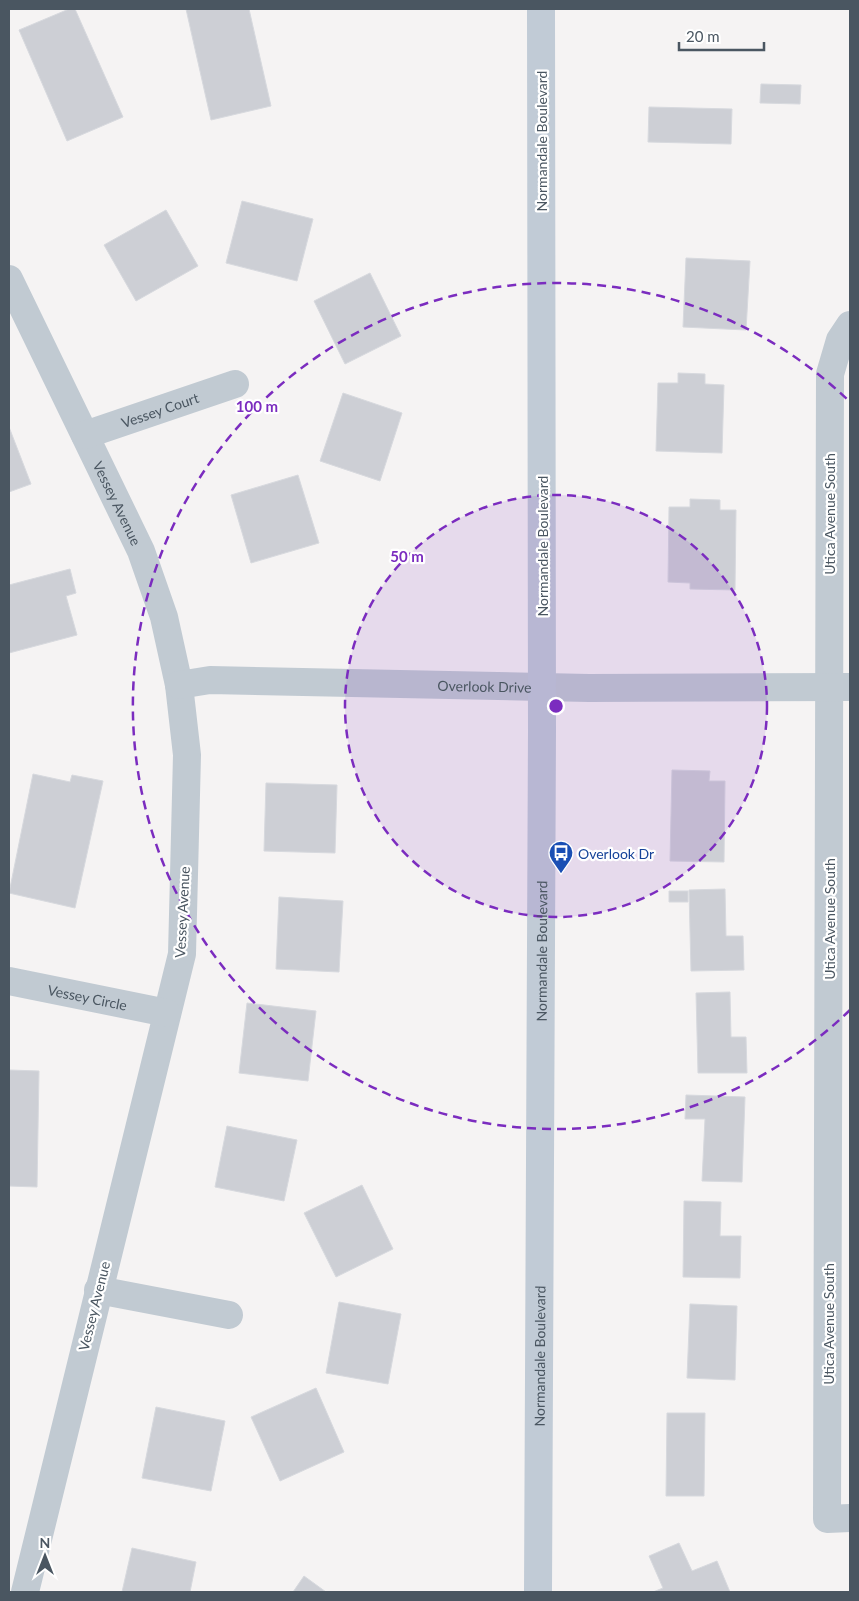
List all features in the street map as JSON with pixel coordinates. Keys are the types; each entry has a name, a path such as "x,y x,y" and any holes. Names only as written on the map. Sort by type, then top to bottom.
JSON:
{"street":[{"name":"Normandale Boulevard","path":"538,1592 542,686 541,9"},
{"name":"Vessey Avenue","path":"9,279 141,551 164,617 179,686 187,756 182,954 25,1592"},
{"name":"Utica Avenue South","path":"839,1519 840,687 830,374 840,340 850,325"},
{"name":"Vessey Court","path":"85,435 235,384"},
{"name":"Overlook Drive","path":"179,686 210,680 542,686 840,687"},
{"name":"Vessey Circle","path":"9,981 167,1013"},
{"path":"98,1290 229,1315"}],"building":[{"path":"69,9 75,9 123,117 67,141 19,30"},
{"path":"186,9 249,9 271,106 211,120"},
{"path":"761,84 801,85 800,104 760,103"},
{"path":"649,107 732,109 731,144 648,142"},
{"path":"242,201 313,219 297,281 226,263"},
{"path":"166,210 198,266 136,301 104,245"},
{"path":"686,258 750,261 746,330 683,327"},
{"path":"370,273 401,336 345,364 314,301"},
{"path":"678,373 705,374 705,384 724,385 722,453 656,451 658,383 678,383"},
{"path":"343,393 402,413 380,481 320,461"},
{"path":"9,427 31,484 9,492"},
{"path":"298,475 319,543 251,563 231,495"},
{"path":"690,499 720,500 720,510 736,510 735,590 690,589 690,583 668,582 669,507 690,507"},
{"path":"70,569 76,593 66,596 77,635 9,653 9,585"},
{"path":"672,770 710,771 709,781 725,781 724,862 670,861"},
{"path":"33,774 70,782 72,775 103,781 75,908 9,893"},
{"path":"266,783 337,785 335,853 264,851"},
{"path":"725,889 726,936 743,936 744,970 691,971 689,890"},
{"path":"669,891 688,891 688,902 669,902"},
{"path":"279,897 343,901 339,972 276,969"},
{"path":"730,992 731,1037 746,1037 747,1073 698,1073 696,993"},
{"path":"247,1003 316,1011 308,1081 239,1073"},
{"path":"9,1070 39,1071 37,1187 9,1186"},
{"path":"686,1095 745,1097 742,1182 702,1181 705,1119 685,1119"},
{"path":"227,1126 297,1140 284,1201 215,1187"},
{"path":"362,1185 393,1249 336,1277 304,1213"},
{"path":"684,1201 721,1202 720,1236 741,1236 740,1278 683,1277"},
{"path":"339,1302 401,1314 388,1384 326,1373"},
{"path":"690,1304 737,1306 735,1380 687,1378"},
{"path":"316,1388 344,1452 280,1481 251,1417"},
{"path":"156,1407 225,1421 211,1491 142,1478"},
{"path":"667,1413 705,1413 704,1496 666,1496"},
{"path":"679,1543 692,1571 717,1561 730,1592 653,1592 663,1588 649,1556"},
{"path":"132,1548 196,1562 190,1592 122,1592"},
{"path":"304,1576 326,1592 293,1592"}],"place":[{"name":"Overlook Dr","path":"561,874"}]}
